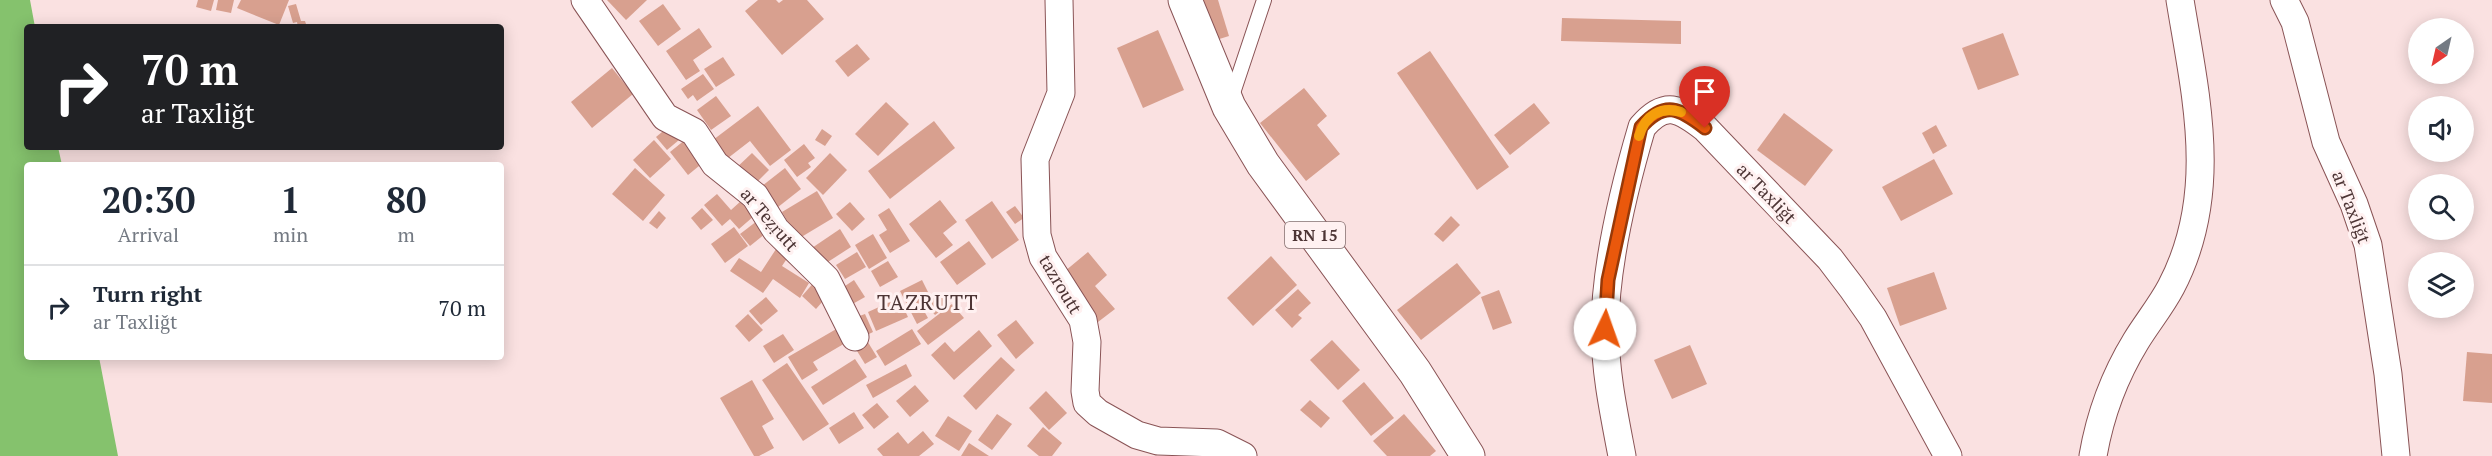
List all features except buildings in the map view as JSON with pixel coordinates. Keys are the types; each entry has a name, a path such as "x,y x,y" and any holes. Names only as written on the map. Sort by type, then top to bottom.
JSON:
{"main road":[{"name":"RN 15","path":"1185,0 1229,107 1263,164 1414,372 1468,456"}],"street":[{"name":"ar Teẓṛutt","path":"585,0 665,117 694,132 715,164 755,196 776,230 826,279 855,337"},
{"name":"tazroutt","path":"1059,0 1061,93 1035,159 1037,236 1043,257 1083,321 1087,342 1085,391 1087,403 1098,413 1137,435 1158,441 1218,443 1243,456"},
{"path":"2093,456 2099,420 2115,380 2135,343 2170,288 2183,260 2198,205 2202,169 2201,135 2180,0"},
{"name":"ar Taxliǧt","path":"2284,0 2295,22 2326,142 2354,204 2368,245 2388,374 2396,456"},
{"name":"ar Taxliǧt","path":"1622,456 1607,374 1605,329 1608,280 1641,127 1654,113 1668,108 1686,113 1705,128 1830,259 1873,318 1948,456"}],"lane":[{"path":"1229,107 1264,0"}],"green space":[{"path":"0,0 30,0 34,24 24,24 24,150 59,150 61,162 24,162 24,360 100,360 118,456 0,456"}],"slow traffic":[{"path":"1639,136 1641,127 1654,113 1668,108 1681,112"}],"district":[{"name":"TAZRUTT","path":"928,302"}],"route":[{"path":"1605,329 1608,280 1641,127 1654,113 1668,108 1686,113 1705,128"}]}
